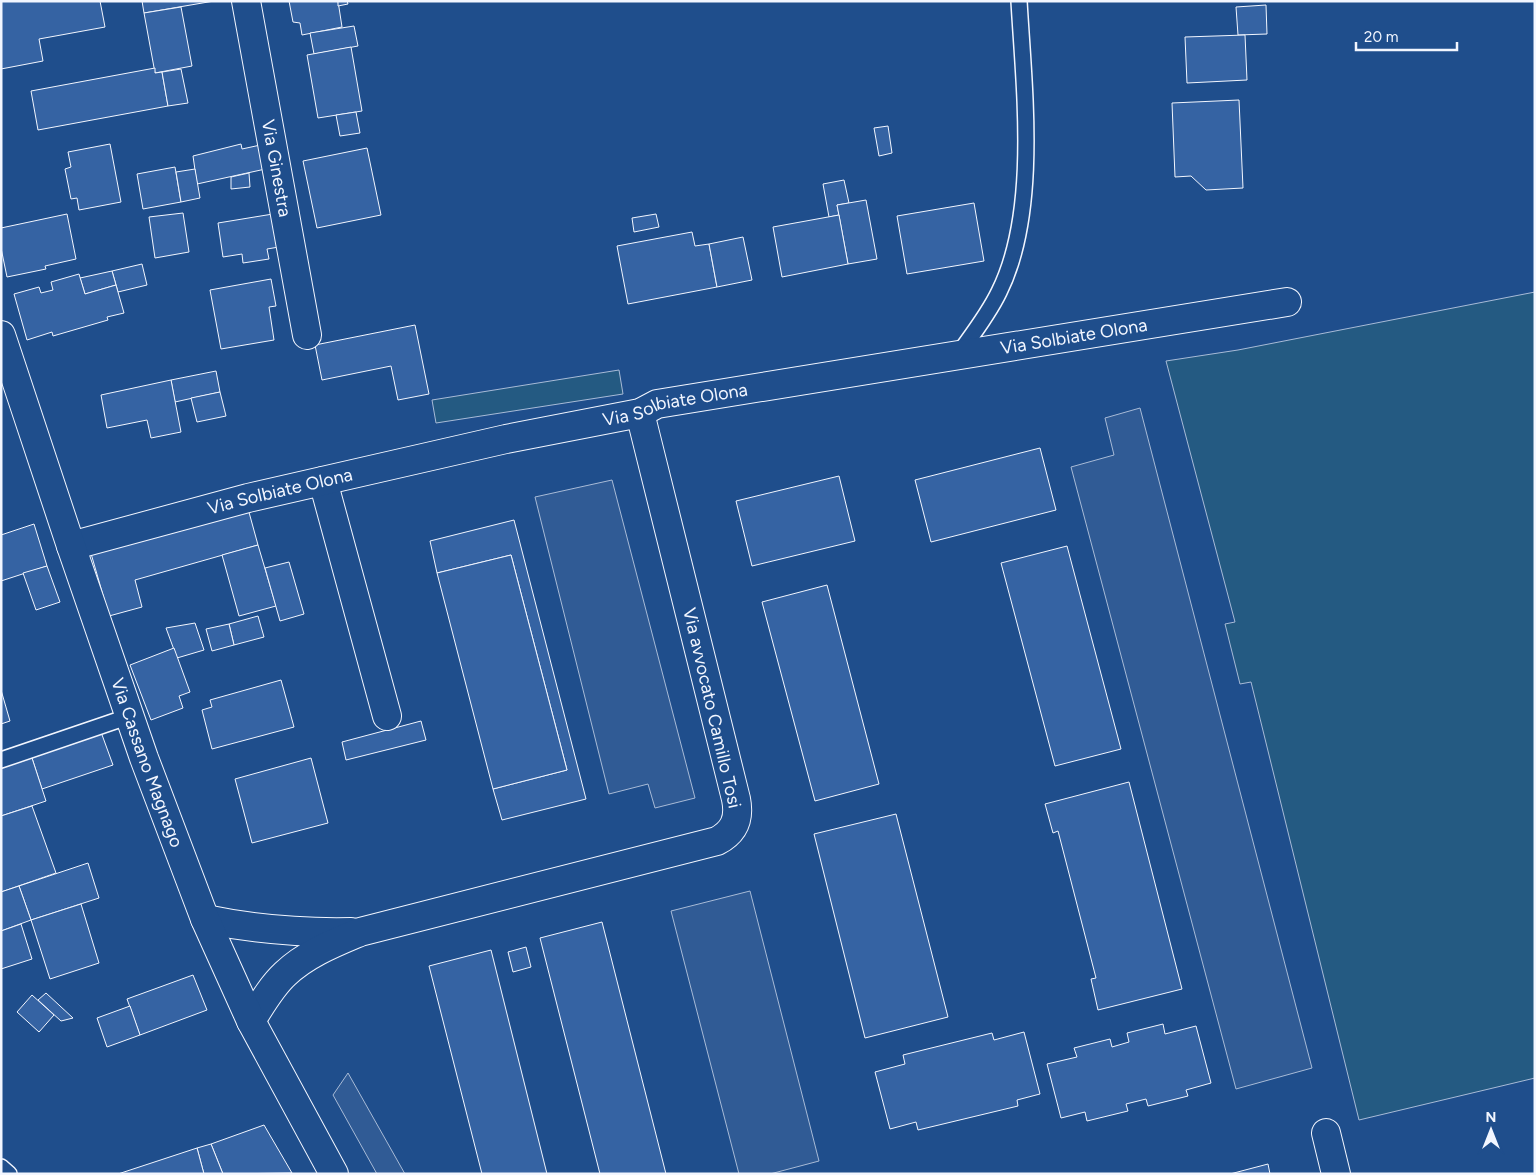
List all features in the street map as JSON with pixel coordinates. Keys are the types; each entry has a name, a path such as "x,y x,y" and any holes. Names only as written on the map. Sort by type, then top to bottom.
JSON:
{"street":[{"name":"Via Ginestra","path":"246,1 307,335"},
{"name":"Via Solbiate Olona","path":"71,546 248,498 506,438 640,412 657,404 1287,302"},
{"name":"Via Cassano Magnago","path":"1,335 130,716 205,919 251,1021 334,1174"},
{"name":"Via avvocato Camillo Tosi","path":"251,1021 285,973 314,954 360,932 717,841 732,830 737,817 736,799 640,412"},
{"path":"323,481 387,716"},
{"name":"Via avvocato Camillo Tosi","path":"205,919 233,925 302,932 360,932"},
{"path":"1326,1133 1336,1174"}],"lane":[{"path":"957,356 980,326 1000,292 1012,257 1020,223 1024,188 1026,125 1019,1"},
{"path":"1,760 130,716"},
{"path":"1,1167 8,1174"}],"shaded area":[{"path":"1535,292 1535,1078 1359,1120 1251,682 1240,684 1225,624 1235,622 1166,361 1238,350"},
{"path":"619,370 623,394 436,423 432,400"},
{"path":"1140,408 1312,1068 1236,1089 1071,467 1114,455 1105,418"},
{"path":"612,480 695,798 655,808 648,784 609,794 535,497"},
{"path":"750,891 819,1161 770,1174 739,1174 671,911"},
{"path":"348,1073 405,1174 377,1174 333,1095"}],"building":[{"path":"1,1 100,1 105,27 39,39 43,61 1,69"},
{"path":"142,1 214,1 144,13"},
{"path":"289,1 338,1 342,27 302,35 300,23 293,22"},
{"path":"338,1 347,1 348,4 338,6"},
{"path":"1266,5 1267,34 1238,35 1236,7"},
{"path":"181,7 192,66 155,73 144,13"},
{"path":"354,26 358,46 314,54 310,33"},
{"path":"1245,35 1247,80 1187,83 1185,37"},
{"path":"351,47 362,111 318,118 307,55"},
{"path":"155,68 155,73 162,72 168,106 38,130 31,91"},
{"path":"181,69 188,103 168,106 162,72"},
{"path":"1239,100 1243,188 1206,190 1191,176 1175,177 1172,103"},
{"path":"356,112 360,133 340,136 336,115"},
{"path":"888,126 892,153 879,156 874,128"},
{"path":"110,144 121,202 79,210 77,198 71,199 65,169 71,167 68,152"},
{"path":"241,144 242,149 265,144 270,168 197,184 193,156"},
{"path":"367,148 381,215 317,228 303,161"},
{"path":"175,167 181,202 143,209 137,174"},
{"path":"195,169 200,198 181,202 176,172"},
{"path":"249,173 250,187 231,189 231,177"},
{"path":"844,180 849,203 837,205 839,215 829,217 823,184"},
{"path":"866,200 877,259 848,264 837,205"},
{"path":"974,203 984,261 907,274 897,216"},
{"path":"183,213 189,252 155,258 149,217"},
{"path":"279,213 285,246 267,249 269,259 243,263 242,254 223,257 218,223"},
{"path":"67,214 76,259 45,266 46,269 7,277 1,248 1,228"},
{"path":"656,214 659,227 634,232 632,218"},
{"path":"839,215 848,264 782,277 773,227"},
{"path":"692,232 695,246 709,244 717,287 628,304 617,246"},
{"path":"743,237 752,280 717,287 709,244"},
{"path":"142,264 147,285 118,292 112,271"},
{"path":"112,271 116,285 85,294 80,278"},
{"path":"79,274 85,294 116,285 124,313 107,317 108,320 53,336 52,332 27,340 14,294 39,287 41,293 53,290 51,282"},
{"path":"271,279 276,306 269,307 274,340 221,349 210,290"},
{"path":"415,325 429,394 398,400 391,366 322,380 315,345"},
{"path":"216,371 220,392 175,402 171,380"},
{"path":"171,380 181,432 151,438 147,420 107,428 101,395"},
{"path":"220,392 226,416 197,422 191,398"},
{"path":"1040,448 1056,510 931,542 915,480"},
{"path":"839,476 855,541 752,566 736,501"},
{"path":"247,505 258,545 135,580 142,607 109,616 90,550"},
{"path":"514,520 586,799 502,820 493,789 567,770 511,555 437,573 430,541"},
{"path":"34,524 47,566 1,581 1,535"},
{"path":"258,545 276,606 239,616 222,555"},
{"path":"1067,546 1121,749 1055,766 1001,563"},
{"path":"511,555 567,770 493,789 437,573"},
{"path":"289,562 304,614 280,621 265,568"},
{"path":"47,566 60,602 36,610 23,573"},
{"path":"827,585 879,784 815,801 762,602"},
{"path":"258,616 264,637 234,645 229,624"},
{"path":"195,623 204,650 177,658 166,628"},
{"path":"229,624 234,645 212,651 206,629"},
{"path":"174,648 190,692 179,696 183,708 151,720 130,665"},
{"path":"281,680 294,727 212,749 202,710 212,707 210,700"},
{"path":"1,690 10,721 1,724"},
{"path":"421,721 426,740 346,760 342,742"},
{"path":"101,732 113,765 42,789 31,755"},
{"path":"31,755 46,801 1,816 1,766"},
{"path":"311,758 328,823 252,843 235,779"},
{"path":"1129,782 1182,989 1098,1010 1091,979 1096,978 1058,831 1053,833 1045,804"},
{"path":"32,806 56,873 1,892 1,816"},
{"path":"896,814 948,1017 865,1038 814,834"},
{"path":"88,863 99,898 31,920 19,886"},
{"path":"19,886 31,920 1,931 1,892"},
{"path":"81,904 99,963 50,979 31,920"},
{"path":"602,922 666,1174 600,1174 540,938"},
{"path":"21,924 32,959 1,969 1,931"},
{"path":"526,947 531,967 513,972 508,952"},
{"path":"491,950 547,1174 482,1174 429,966"},
{"path":"193,975 207,1010 140,1035 127,999"},
{"path":"46,993 73,1018 61,1021 38,1000"},
{"path":"32,995 54,1015 39,1032 17,1012"},
{"path":"130,1006 140,1035 107,1047 97,1018"},
{"path":"1163,1024 1165,1034 1196,1026 1211,1083 1186,1090 1188,1096 1148,1106 1146,1099 1126,1104 1128,1111 1087,1121 1085,1112 1061,1118 1047,1064 1077,1057 1074,1048 1110,1039 1112,1047 1129,1042 1127,1033"},
{"path":"1024,1032 1040,1094 1017,1100 1018,1106 918,1130 916,1122 890,1129 875,1072 905,1064 903,1055 992,1033 994,1040"},
{"path":"264,1125 292,1173 223,1174 211,1144"},
{"path":"211,1144 223,1174 204,1174 197,1148"},
{"path":"197,1148 204,1174 118,1174"},
{"path":"1268,1164 1270,1174 1230,1174"}]}
